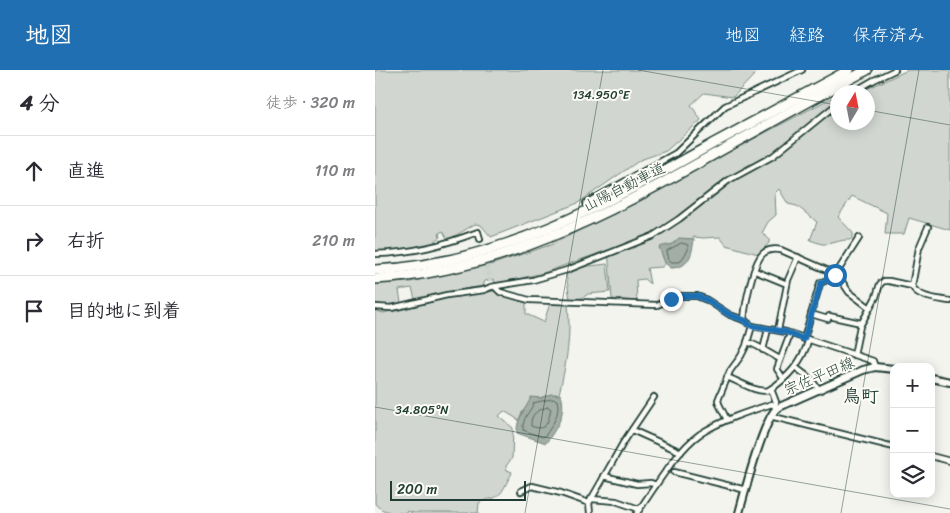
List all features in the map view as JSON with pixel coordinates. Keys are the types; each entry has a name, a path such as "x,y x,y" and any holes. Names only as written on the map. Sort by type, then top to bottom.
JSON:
{"highway":[{"name":"山陽自動車道","path":"375,270 437,262 477,254 541,232 605,204 645,183 849,70"},
{"name":"山陽自動車道","path":"375,279 439,271 479,262 551,237 650,190 867,70"}],"main road":[{"name":"宗佐平田線","path":"739,513 770,416 776,407 820,390 863,370 875,367 890,369"},
{"path":"935,379 950,382"}],"street":[{"path":"586,204 676,153 725,106 802,70"},
{"path":"865,85 895,70"},
{"path":"375,307 391,308 447,295 533,280 567,270 653,236 679,219 729,180 773,156 830,110"},
{"path":"912,286 919,248 928,228"},
{"path":"375,254 416,251 443,245 478,232 480,239"},
{"path":"727,377 764,392 795,367 802,358 811,314 821,283 835,275 859,238"},
{"path":"744,320 746,299 760,256 766,251 781,250 822,266 841,280 849,292 870,308"},
{"path":"778,330 787,284 798,257"},
{"path":"755,272 787,284"},
{"path":"490,281 493,287 500,292 537,301 657,305 678,296 697,296 707,300 730,315 744,320 751,326 778,330 873,361 875,367"},
{"path":"854,355 861,324 880,284 884,281 912,286 913,289 922,295 950,301"},
{"path":"811,314 828,319 829,316 837,317 861,324"},
{"path":"727,420 718,400 730,371 741,356 751,326"},
{"path":"763,350 768,328"},
{"path":"783,378 777,369 790,334"},
{"path":"747,342 755,344 781,360"},
{"path":"795,367 818,386 820,390"},
{"path":"771,388 776,407"},
{"path":"590,513 590,501 654,397"},
{"path":"521,491 532,486 590,501 616,501 638,511 681,452 698,436 727,420 772,404 776,407"},
{"path":"770,416 890,446"},
{"path":"632,430 681,452"},
{"path":"935,457 950,461"},
{"path":"674,472 746,490"},
{"path":"604,476 637,484 651,483 657,486"}],"shaded area":[{"path":"375,70 759,70 733,97 704,93 691,105 701,120 666,151 640,160 578,203 491,237 481,225 475,224 448,240 443,231 439,233 440,237 434,241 439,242 439,245 416,250 375,252"},
{"path":"908,70 950,70 950,230 909,218 904,234 885,234 887,213 852,196 838,217 853,233 853,237 850,240 822,244 810,240 817,222 797,206 788,204 779,189 775,193 776,215 768,222 762,233 769,239 769,243 758,254 726,245 720,237 694,237 662,267 647,268 650,284 644,279 636,280 637,301 612,299 608,250 543,273 496,284 493,279 485,281 483,286 415,299 412,288 399,290 401,303 384,305 375,303 375,284 410,282 493,264 553,244 830,99 830,130 875,130 875,85"},
{"path":"607,264 610,292 588,294 582,298 570,299 566,275 581,267"},
{"path":"494,291 526,303 526,314 544,322 550,303 568,304 568,349 559,394 540,398 529,404 519,420 504,411 499,416 513,428 512,458 506,466 507,470 512,472 500,494 479,503 478,513 413,513 407,511 406,513 397,513 382,509 375,504 375,310 383,313 451,297"}],"water":[{"path":"679,238 694,239 691,255 689,260 682,266 671,268 665,263 659,247 672,244"},
{"path":"551,394 561,395 563,409 557,427 546,443 517,433 520,418 531,397 541,398"}],"tunnel":[{"path":"485,259 490,281"}],"district":[{"name":"鳥町","path":"861,396"}],"route":[{"path":"671,299 678,296 697,296 752,326 786,332 804,339 821,283 835,275"}]}
